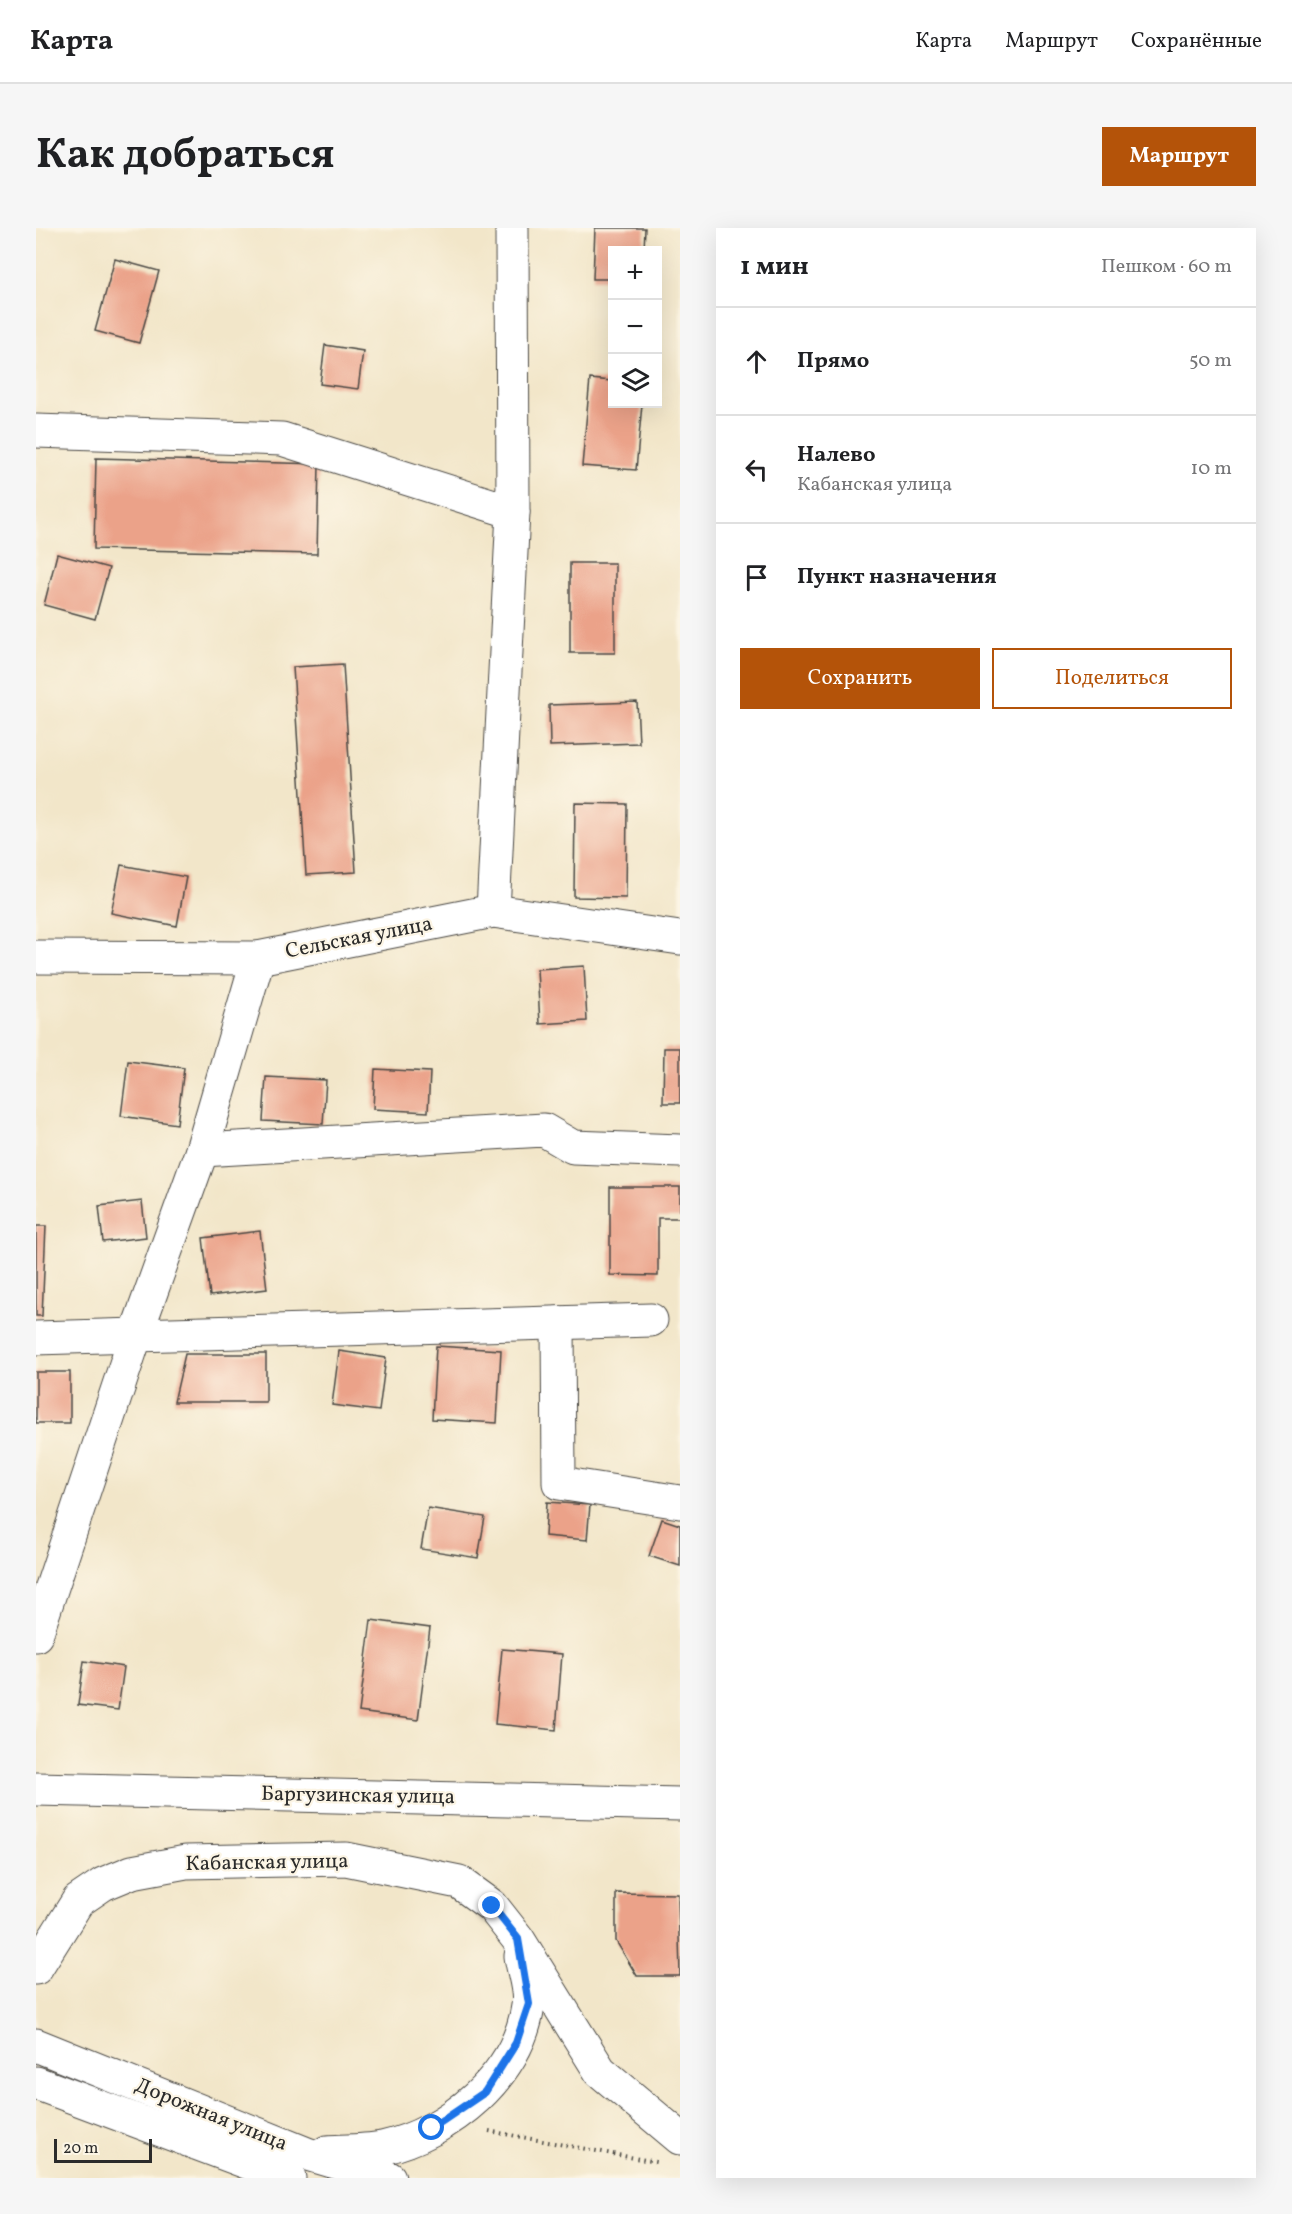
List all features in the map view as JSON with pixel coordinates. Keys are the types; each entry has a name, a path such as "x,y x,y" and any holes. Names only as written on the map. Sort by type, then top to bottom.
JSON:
{"street":[{"path":"493,911 513,512 512,228"},
{"path":"36,431 282,439 513,512"},
{"name":"Сельская улица","path":"36,957 258,958 493,911 680,938"},
{"path":"36,1635 136,1334 202,1150 258,958"},
{"path":"202,1150 544,1130 573,1147 680,1151"},
{"path":"36,1338 651,1320"},
{"path":"558,1323 559,1483 680,1502"},
{"name":"Баргузинская улица","path":"36,1788 680,1804"},
{"name":"Кабанская улица","path":"36,1968 78,1900 103,1884 132,1872 186,1862 346,1859 459,1882 492,1906 518,1939 600,2071 680,2138"},
{"path":"298,2166 382,2148 432,2128 485,2092 516,2043 529,2004 518,1939"},
{"name":"Дорожная улица","path":"36,2045 298,2166"},
{"name":"Дорожная улица","path":"36,2083 298,2166 389,2178"}],"path":[{"path":"488,2130 657,2162"}],"building":[{"path":"595,228 645,228 644,246 608,246 608,279 593,279"},
{"path":"115,259 159,271 139,343 95,331"},
{"path":"325,345 363,351 358,389 320,384"},
{"path":"590,379 608,381 608,408 642,408 636,470 582,466"},
{"path":"96,458 319,464 317,554 94,549"},
{"path":"57,554 109,568 95,619 44,605"},
{"path":"570,563 615,563 615,653 570,653"},
{"path":"343,664 356,872 306,875 293,667"},
{"path":"637,702 639,743 550,746 549,705"},
{"path":"575,803 627,804 626,898 574,897"},
{"path":"121,865 186,877 177,926 111,913"},
{"path":"584,966 587,1021 540,1024 537,969"},
{"path":"664,1048 680,1048 680,1103 663,1103"},
{"path":"128,1061 184,1068 177,1124 121,1116"},
{"path":"375,1069 430,1072 428,1112 373,1109"},
{"path":"266,1077 326,1080 323,1124 263,1121"},
{"path":"610,1187 680,1187 680,1218 658,1218 658,1276 610,1275"},
{"path":"142,1201 146,1237 103,1242 99,1206"},
{"path":"36,1226 46,1226 42,1316 36,1316"},
{"path":"260,1231 267,1289 210,1296 203,1238"},
{"path":"436,1346 501,1350 497,1423 432,1419"},
{"path":"339,1351 386,1358 379,1411 332,1405"},
{"path":"185,1354 266,1354 266,1402 174,1402"},
{"path":"36,1372 70,1372 70,1423 36,1423"},
{"path":"547,1502 590,1505 587,1540 545,1536"},
{"path":"428,1508 485,1517 478,1558 421,1549"},
{"path":"662,1519 680,1525 680,1566 649,1556"},
{"path":"371,1620 430,1628 418,1720 359,1712"},
{"path":"502,1649 562,1654 556,1730 495,1724"},
{"path":"84,1661 124,1667 118,1710 78,1705"},
{"path":"616,1893 678,1894 680,1976 637,1976 616,1941"}],"route":[{"path":"432,2128 485,2092 516,2043 529,2004 518,1939 492,1906"}]}
